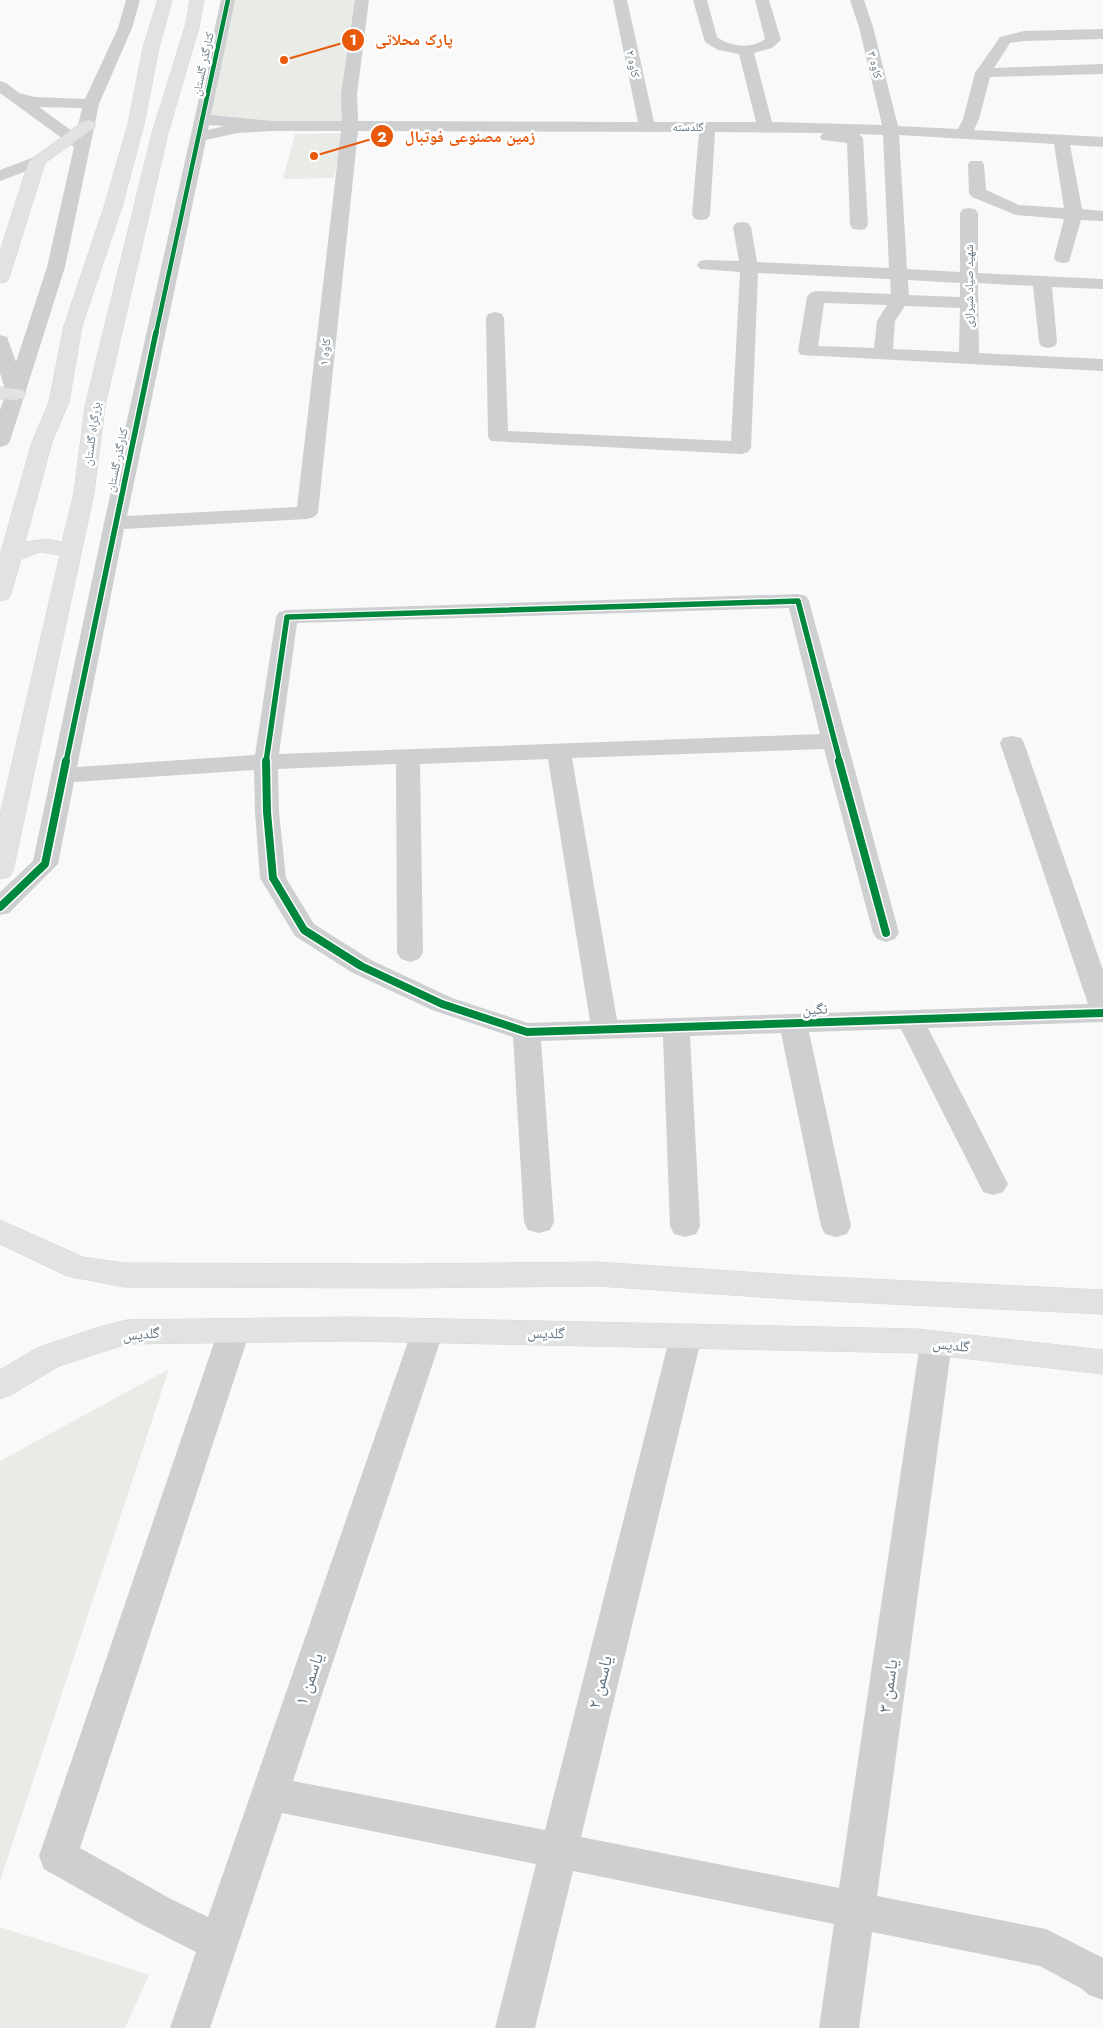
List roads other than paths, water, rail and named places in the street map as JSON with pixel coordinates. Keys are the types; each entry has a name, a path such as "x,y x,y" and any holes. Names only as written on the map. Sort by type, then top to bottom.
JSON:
{"main road":[{"path":"0,594 42,442 59,402 73,326 113,207 136,124 151,48 164,0"},
{"name":"بزرگراه گلستان","path":"0,870 84,494 95,406 160,133 192,27 197,0"},
{"path":"0,278 36,161 78,142"},
{"path":"19,528 32,533 46,534 76,526"},
{"path":"11,555 30,546 41,544 56,545 70,551"},
{"path":"0,1232 78,1268 124,1275 406,1276 597,1274 806,1288 1103,1302"},
{"name":"گلدیس","path":"0,1386 48,1357 96,1340 127,1332 352,1329 917,1341 1103,1362"}],"street":[{"path":"0,441 8,394 56,267 78,142 88,125 91,104 125,28 133,0"},
{"name":"کنارگذر گلستان","path":"0,907 45,864 115,523 228,0"},
{"name":"کاوه ۱","path":"115,523 307,513 350,126 349,94 362,0"},
{"name":"کاوه ۲","path":"620,0 646,128"},
{"path":"700,0 710,39 713,43 730,48 745,49 762,47 772,40 762,0"},
{"name":"کاوه ۳","path":"857,0 866,27 891,130 900,299"},
{"path":"964,134 971,119 983,73 1006,40 1024,36 1103,34"},
{"path":"745,49 765,127"},
{"path":"983,73 1103,69"},
{"path":"2,90 32,102 91,104"},
{"path":"2,90 78,142"},
{"name":"گلدسته","path":"200,128 498,125 707,131 765,127 891,130 1103,142"},
{"path":"701,215 707,131 855,138 859,225"},
{"path":"1060,139 1074,215 1063,258"},
{"path":"0,176 36,161"},
{"path":"976,165 978,193 1016,210 1103,216"},
{"name":"شهید صیاد شیرازی","path":"969,213 969,359"},
{"path":"495,318 498,437 741,448 749,266 742,227"},
{"path":"706,265 1103,284"},
{"path":"1042,281 1048,342"},
{"path":"969,303 816,297 808,351 1103,365"},
{"path":"883,355 886,321 900,299"},
{"path":"0,341 8,394"},
{"path":"539,1222 527,1032 442,1004 361,966 304,930 273,878 267,812 266,762 287,617 798,601 886,933"},
{"path":"63,775 266,762 834,742"},
{"path":"1012,743 1103,1009"},
{"path":"559,753 605,1029"},
{"path":"408,757 410,953"},
{"name":"نگین","path":"527,1032 1103,1013"},
{"path":"910,1019 992,1184"},
{"path":"793,1023 836,1226"},
{"path":"676,1027 685,1226"},
{"name":"یاسمن ۱","path":"190,2028 428,1330"},
{"path":"219,1943 156,1911 58,1856 234,1331"},
{"name":"یاسمن ۲","path":"515,2028 686,1336"},
{"name":"یاسمن ۳","path":"838,2028 936,1344"},
{"path":"270,1792 1046,1948 1096,1975 1103,1982"}],"place":[{"name":"پارک محلاتی","path":"284,60"},
{"name":"زمین مصنوعی فوتبال","path":"314,156"}]}
